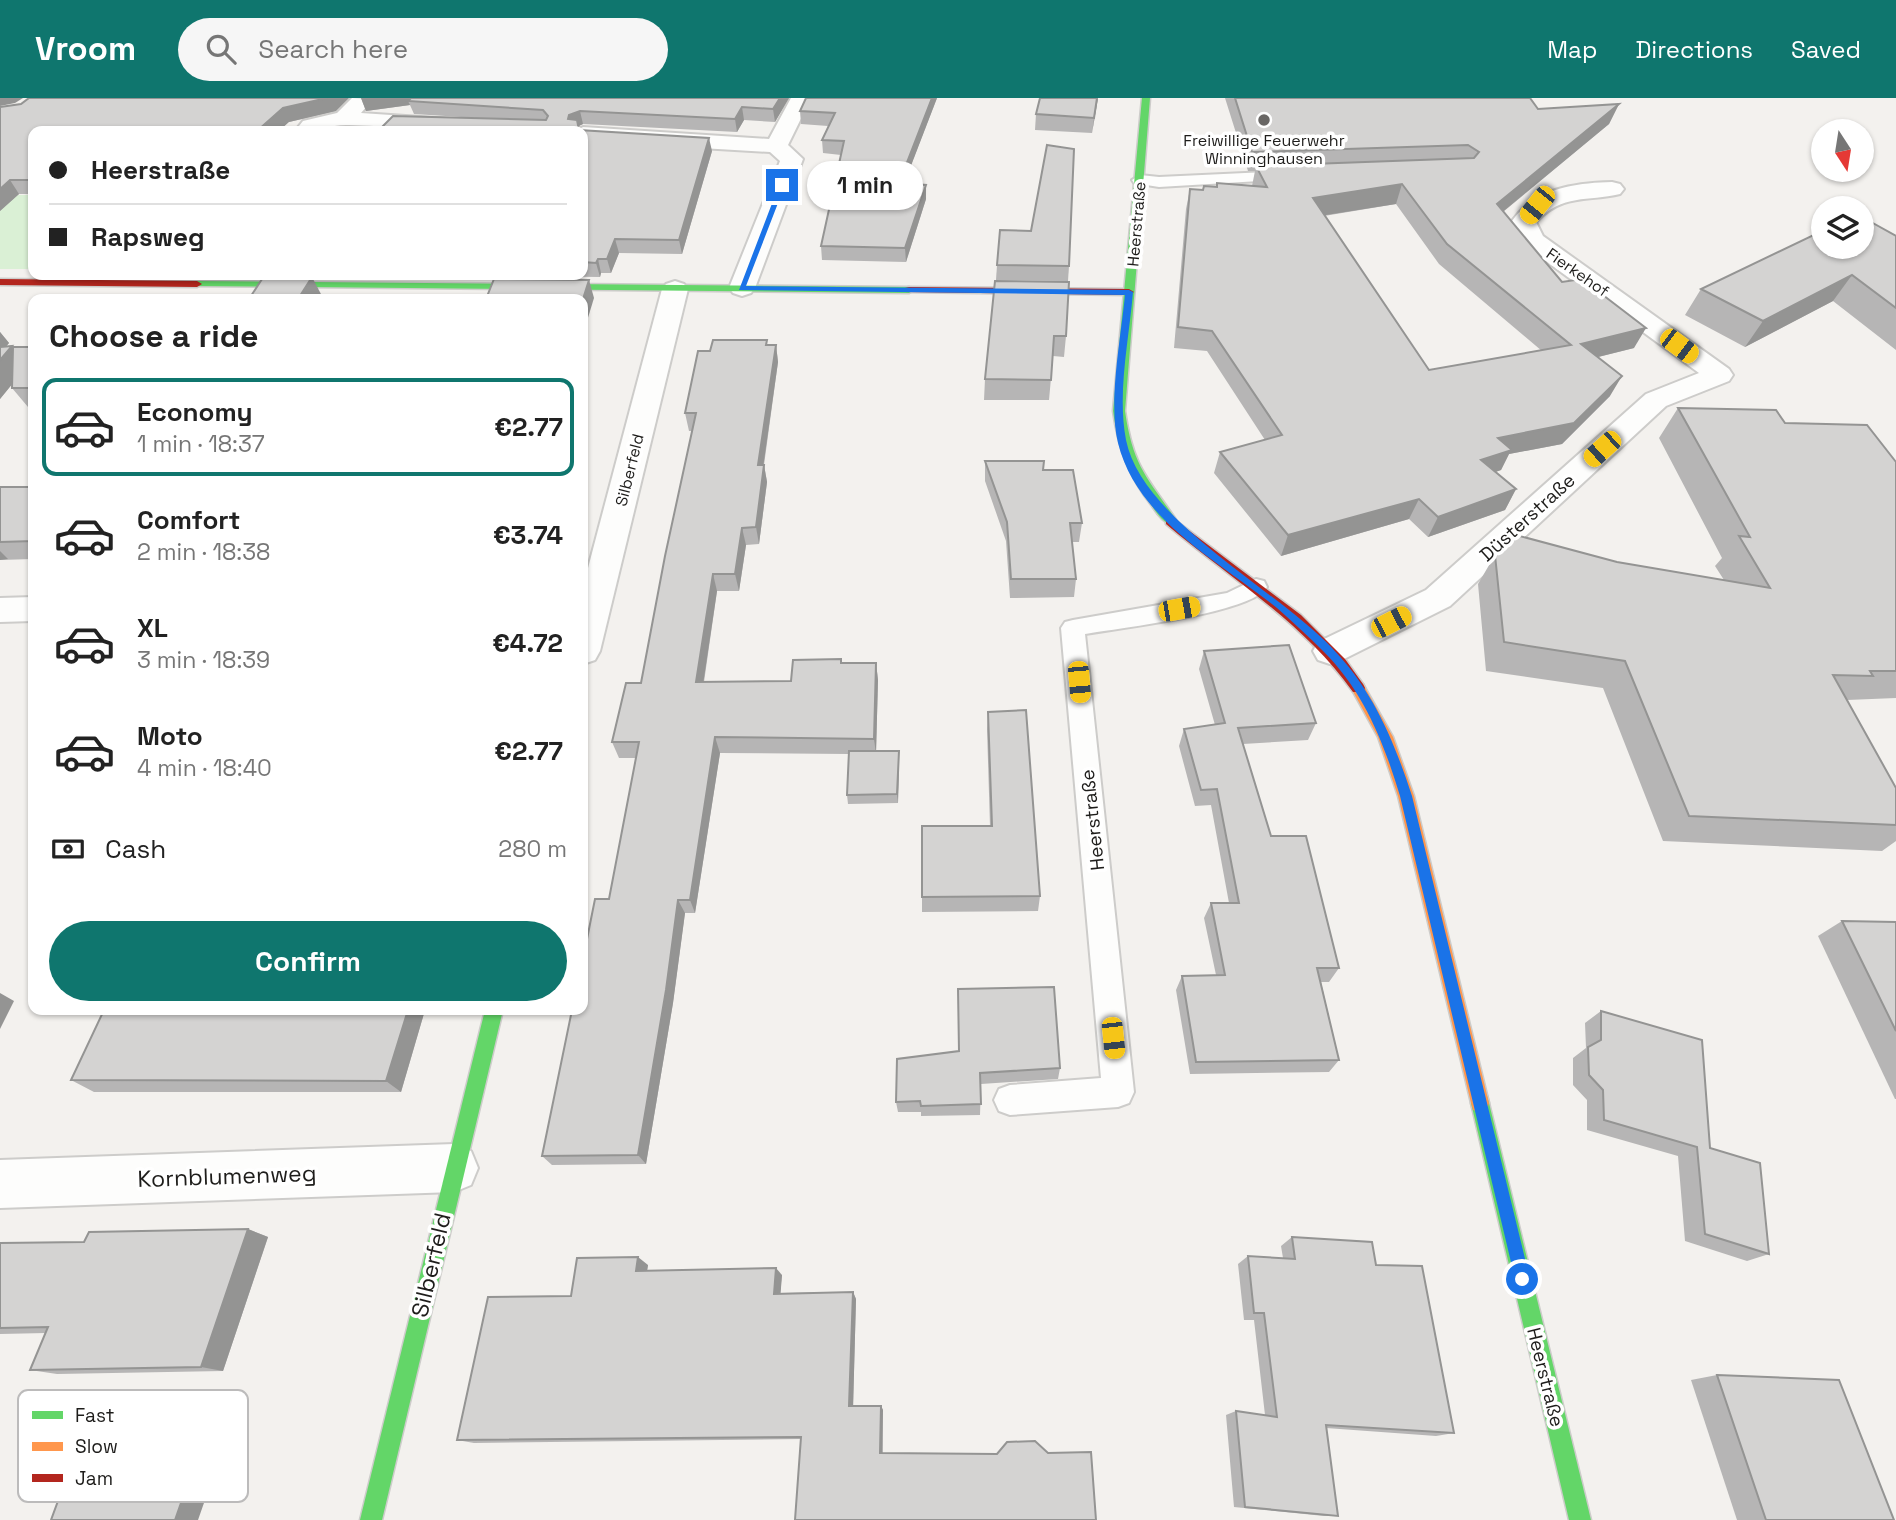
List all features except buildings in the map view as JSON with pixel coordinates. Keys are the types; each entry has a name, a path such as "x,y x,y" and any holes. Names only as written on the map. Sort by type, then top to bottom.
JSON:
{"street":[{"path":"344,118 364,98"},
{"path":"776,146 801,98"},
{"name":"Heerstraße","path":"1146,98 1119,411 1122,443 1135,475 1159,508 1198,544 1256,587 1329,651 1365,695 1390,746 1406,796 1580,1520"},
{"path":"311,126 344,118 464,126"},
{"path":"588,134 776,146 792,159 742,288"},
{"name":"Fierkehof","path":"1612,190 1576,190 1537,205 1524,221 1533,240 1719,375"},
{"path":"0,282 123,280"},
{"path":"234,280 675,289 1129,292"},
{"name":"Silberfeld","path":"590,595 675,289"},
{"name":"Düsterstraße","path":"1329,651 1438,598 1656,400 1719,375"},
{"path":"0,610 28,609"},
{"name":"Silberfeld","path":"371,1520 493,1015"},
{"name":"Kornblumenweg","path":"0,1184 454,1168"}],"lane":[{"path":"1140,180 1159,182 1298,176"},
{"name":"Heerstraße","path":"1010,1100 1118,1092 1073,628 1232,600 1256,587"}],"green space":[{"path":"0,195 28,195 28,269 0,269"}],"traffic: fast":[{"path":"1146,98 1119,411 1125,444 1135,471 1150,496 1171,521"},
{"path":"197,284 909,290"},
{"path":"371,1520 493,1015"},
{"path":"1480,1103 1580,1520"}],"traffic: slow":[{"path":"1358,688 1385,737 1406,796 1480,1103"}],"traffic: jam":[{"path":"0,282 197,284"},
{"path":"909,290 1129,292"},
{"path":"1171,521 1296,618 1340,663 1358,688"}],"place":[{"name":"Freiwillige Feuerwehr Winninghausen","path":"1264,120"}],"route":[{"path":"782,185 742,288 1129,292 1119,411 1122,443 1135,475 1159,508 1198,544 1282,607 1329,651 1365,695 1390,746 1406,796 1522,1279"}]}
